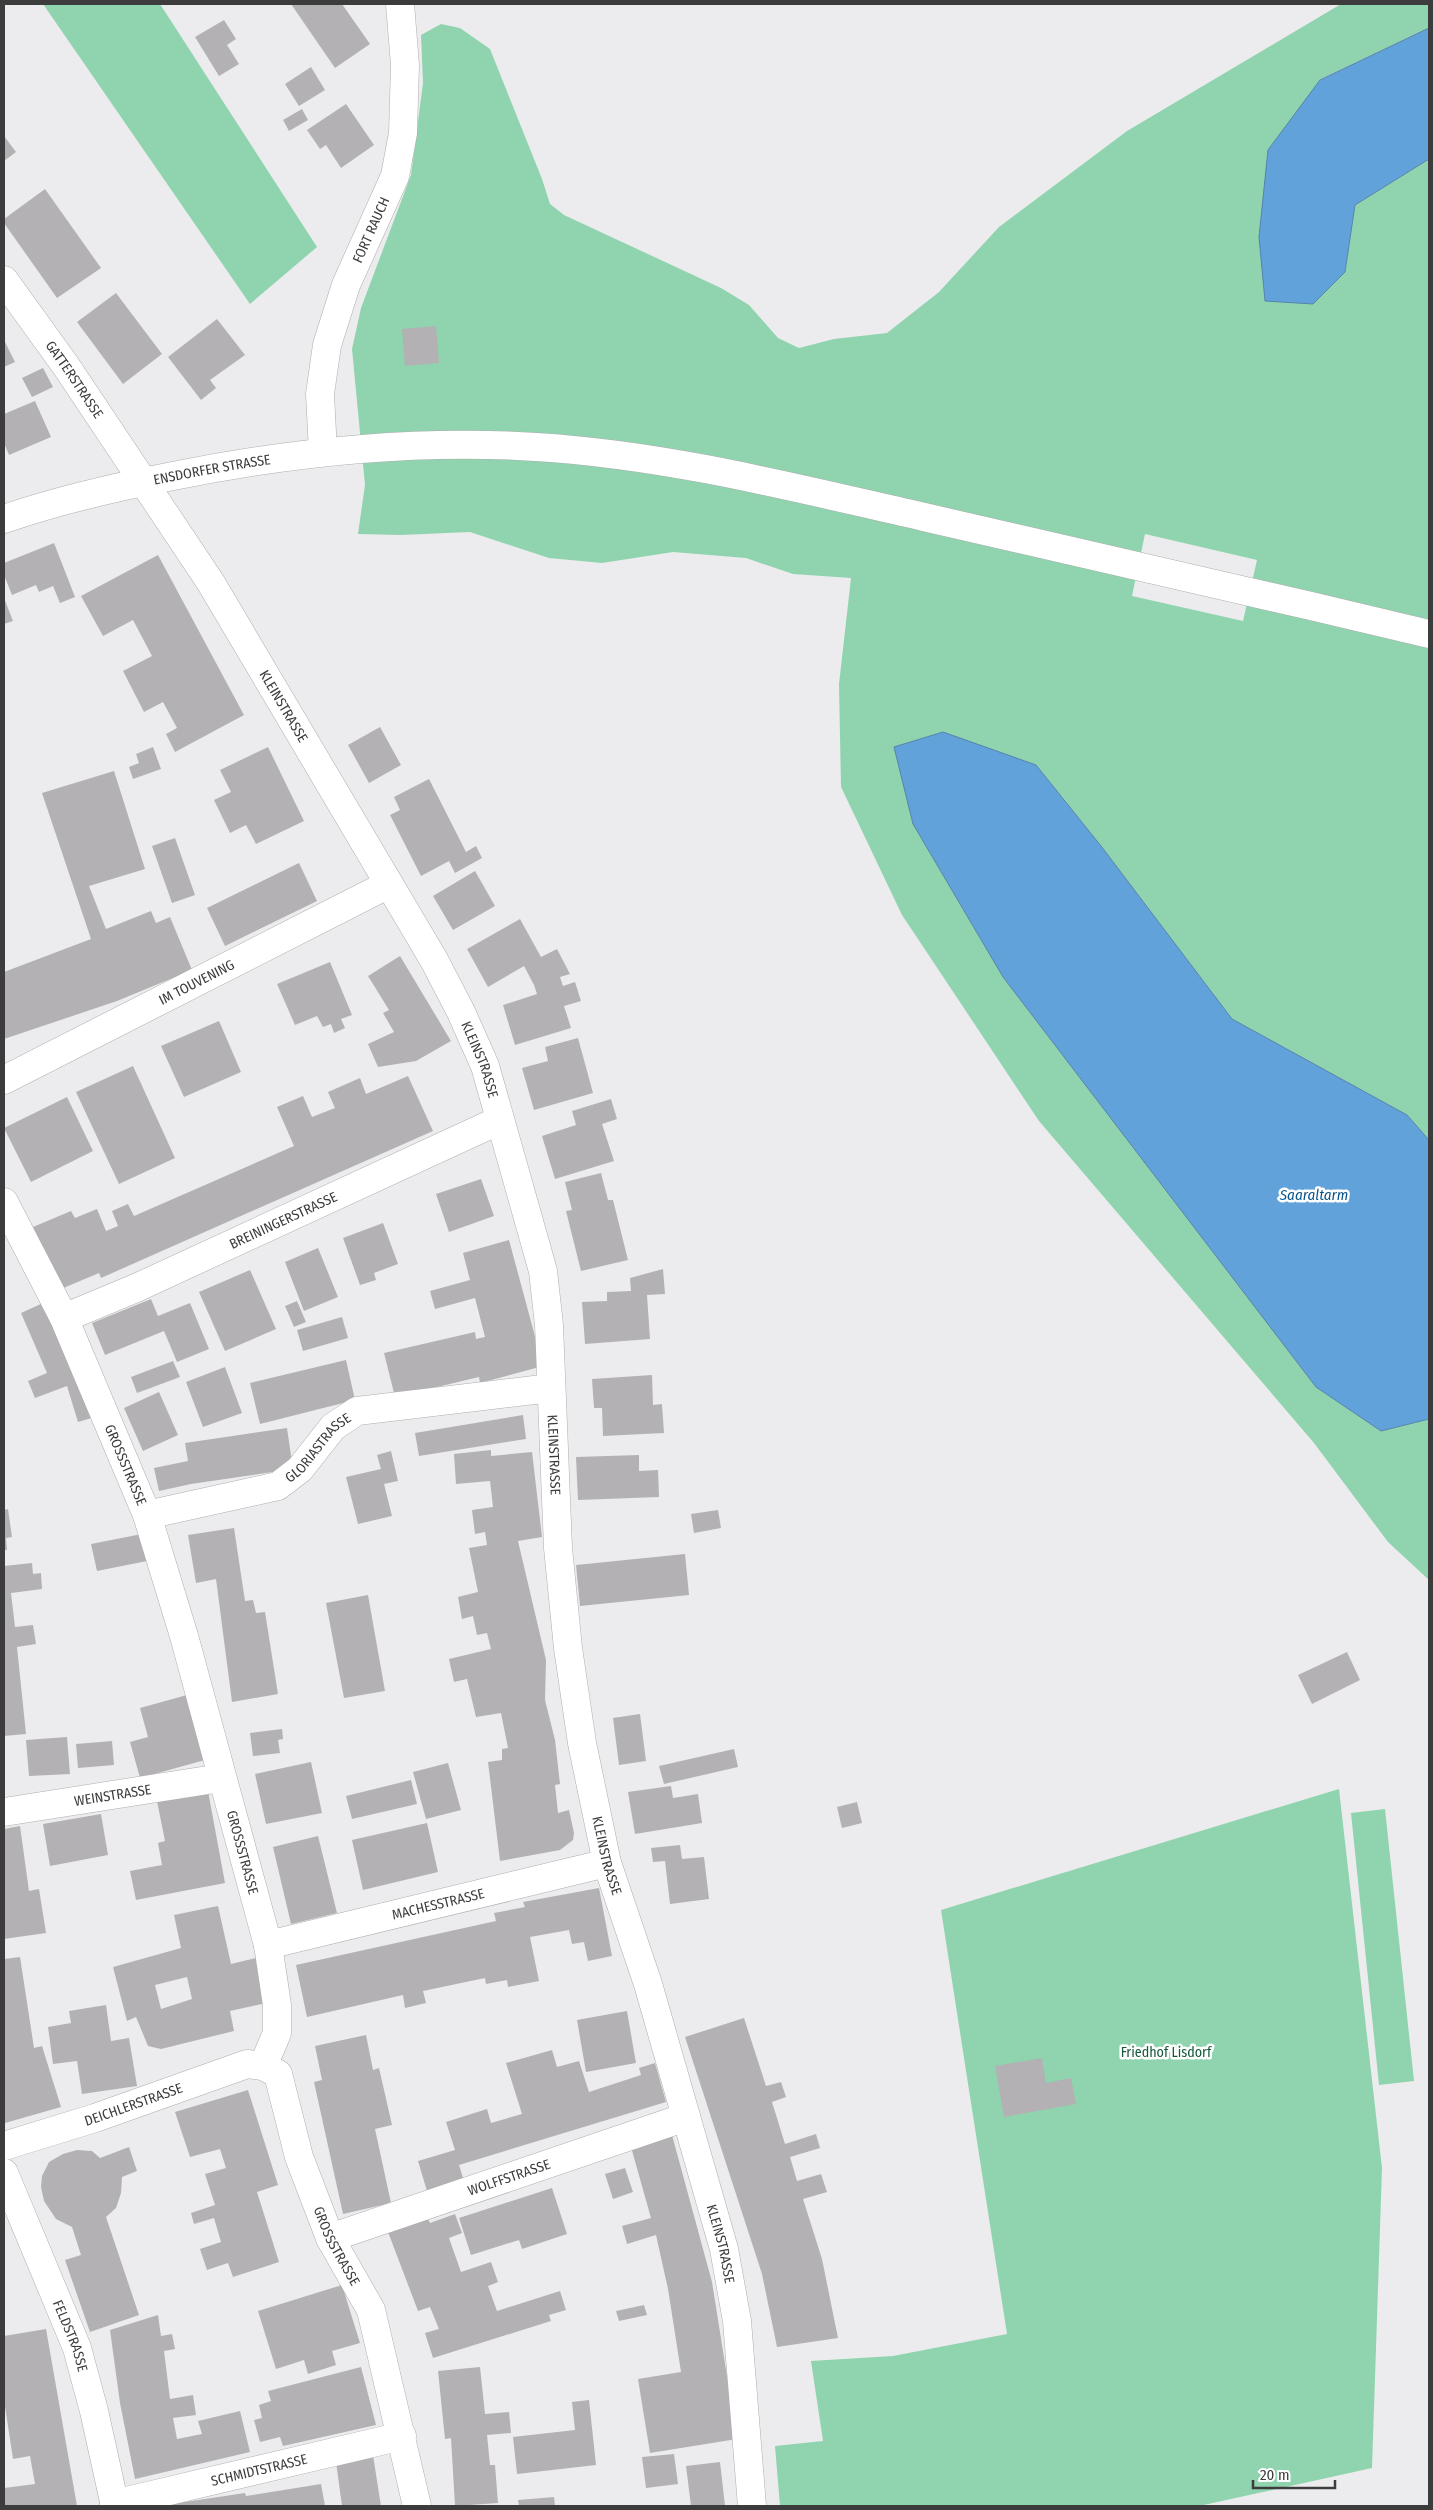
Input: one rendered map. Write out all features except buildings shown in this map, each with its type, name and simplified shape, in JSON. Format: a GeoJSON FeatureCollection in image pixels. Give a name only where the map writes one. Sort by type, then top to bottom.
{"type":"FeatureCollection","features":[{"type":"Feature","properties":{"kind":"street","name":"FORT RAUCH"},"geometry":{"type":"LineString","coordinates":[[323,452],[320,394],[327,345],[346,285],[395,176],[403,134],[405,65],[400,4]]}},
{"type":"Feature","properties":{"kind":"street","name":"GATTERSTRASSE"},"geometry":{"type":"LineString","coordinates":[[4,280],[66,366],[144,481]]}},
{"type":"Feature","properties":{"kind":"street","name":"ENSDORFER STRASSE"},"geometry":{"type":"LineString","coordinates":[[4,519],[75,498],[144,481],[234,464],[323,452],[424,446],[536,447],[642,458],[763,480],[1429,634]]}},
{"type":"Feature","properties":{"kind":"street","name":"KLEINSTRASSE"},"geometry":{"type":"LineString","coordinates":[[144,481],[211,583],[434,960],[461,1012],[485,1066],[543,1271],[549,1325],[558,1548],[568,1648],[582,1743],[607,1863],[648,1984],[724,2249],[737,2321],[752,2506]]}},
{"type":"Feature","properties":{"kind":"street","name":"IM TOUVENING"},"geometry":{"type":"LineString","coordinates":[[4,1080],[389,884]]}},
{"type":"Feature","properties":{"kind":"street","name":"BREININGERSTRASSE"},"geometry":{"type":"LineString","coordinates":[[64,1318],[136,1288],[500,1120]]}},
{"type":"Feature","properties":{"kind":"street","name":"GROSSSTRASSE"},"geometry":{"type":"LineString","coordinates":[[4,1202],[64,1318],[147,1515],[184,1636],[221,1778],[268,1945],[276,2005],[277,2033],[263,2066],[278,2074],[299,2157],[330,2238],[371,2310],[417,2506]]}},
{"type":"Feature","properties":{"kind":"street","name":"GLORIASTRASSE"},"geometry":{"type":"LineString","coordinates":[[147,1515],[278,1486],[300,1469],[333,1427],[357,1411],[551,1388]]}},
{"type":"Feature","properties":{"kind":"street","name":"WEINSTRASSE"},"geometry":{"type":"LineString","coordinates":[[4,1812],[221,1778]]}},
{"type":"Feature","properties":{"kind":"street","name":"MACHESSTRASSE"},"geometry":{"type":"LineString","coordinates":[[268,1945],[607,1863]]}},
{"type":"Feature","properties":{"kind":"street","name":"DEICHLERSTRASSE"},"geometry":{"type":"LineString","coordinates":[[4,2146],[95,2118],[247,2064],[263,2066]]}},
{"type":"Feature","properties":{"kind":"street","name":"WOLFFSTRASSE"},"geometry":{"type":"LineString","coordinates":[[330,2238],[686,2117]]}},
{"type":"Feature","properties":{"kind":"street","name":"FELDSTRASSE"},"geometry":{"type":"LineString","coordinates":[[4,2173],[77,2348],[94,2411],[114,2505]]}},
{"type":"Feature","properties":{"kind":"street","name":"SCHMIDTSTRASSE"},"geometry":{"type":"LineString","coordinates":[[114,2505],[402,2436]]}},
{"type":"Feature","properties":{"kind":"green space"},"geometry":{"type":"Polygon","coordinates":[[[43,4],[160,4],[317,247],[250,304],[43,4]]]}},
{"type":"Feature","properties":{"kind":"green space"},"geometry":{"type":"Polygon","coordinates":[[[1341,4],[1429,4],[1429,28],[1319,80],[1345,272],[1355,205],[1429,159],[1429,1140],[1407,1115],[1232,1019],[1101,846],[1036,765],[913,824],[1003,977],[1316,1386],[1381,1431],[1429,1419],[1429,1580],[1388,1542],[1314,1443],[1039,1121],[902,915],[841,787],[839,684],[851,578],[793,574],[746,558],[673,552],[602,563],[549,558],[470,532],[401,535],[358,534],[365,485],[352,349],[361,308],[411,175],[423,83],[421,35],[441,24],[460,28],[490,49],[542,179],[550,204],[564,215],[721,288],[749,305],[778,338],[799,348],[834,339],[887,333],[939,292],[999,227],[1127,131],[1341,4]],[[1145,534],[1132,596],[1243,621],[1257,560],[1145,534]]]}},
{"type":"Feature","properties":{"kind":"green space","name":"Friedhof Lisdorf"},"geometry":{"type":"Polygon","coordinates":[[[1339,1789],[1382,2168],[1372,2468],[1199,2506],[780,2506],[775,2446],[823,2441],[811,2361],[893,2356],[1007,2334],[941,1910],[1339,1789]]]}},
{"type":"Feature","properties":{"kind":"green space"},"geometry":{"type":"Polygon","coordinates":[[[1385,1809],[1414,2081],[1379,2085],[1351,1813],[1385,1809]]]}},
{"type":"Feature","properties":{"kind":"water"},"geometry":{"type":"Polygon","coordinates":[[[1429,28],[1429,159],[1355,205],[1345,272],[1313,304],[1265,301],[1259,237],[1268,150],[1320,80],[1429,28]]]}},
{"type":"Feature","properties":{"kind":"water","name":"Saaraltarm"},"geometry":{"type":"Polygon","coordinates":[[[943,732],[1036,765],[1101,846],[1232,1019],[1407,1115],[1429,1140],[1429,1419],[1381,1431],[1316,1387],[1003,977],[913,824],[894,747],[943,732]]]}}]}
